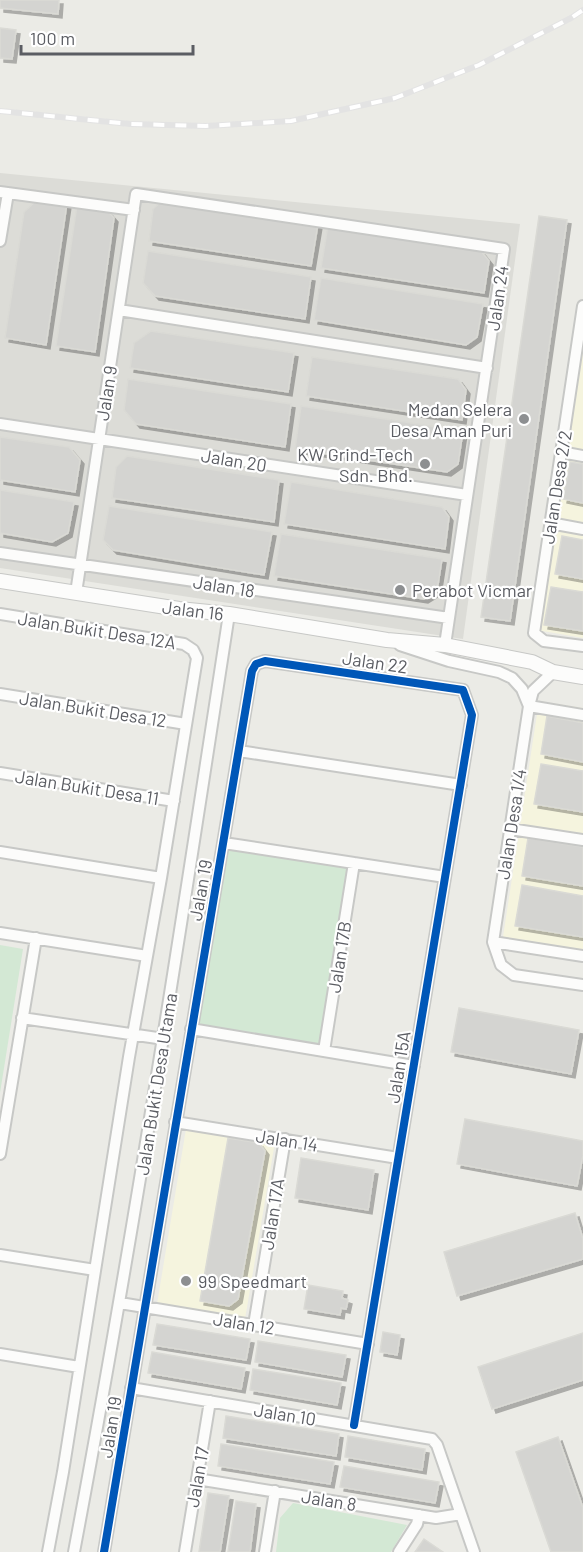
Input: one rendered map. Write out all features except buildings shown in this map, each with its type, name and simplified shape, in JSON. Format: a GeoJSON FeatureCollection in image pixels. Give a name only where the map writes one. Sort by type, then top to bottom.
{"type":"FeatureCollection","features":[{"type":"Feature","properties":{"kind":"street"},"geometry":{"type":"LineString","coordinates":[[0,241],[4,192],[134,210]]}},
{"type":"Feature","properties":{"kind":"street","name":"Jalan 9"},"geometry":{"type":"LineString","coordinates":[[75,593],[136,194]]}},
{"type":"Feature","properties":{"kind":"street","name":"Jalan 24"},"geometry":{"type":"LineString","coordinates":[[136,194],[504,249],[445,645]]}},
{"type":"Feature","properties":{"kind":"street","name":"Jalan Desa 2/2"},"geometry":{"type":"LineString","coordinates":[[583,306],[534,633],[544,641],[583,646]]}},
{"type":"Feature","properties":{"kind":"street"},"geometry":{"type":"LineString","coordinates":[[119,310],[486,368]]}},
{"type":"Feature","properties":{"kind":"street"},"geometry":{"type":"LineString","coordinates":[[570,393],[583,396]]}},
{"type":"Feature","properties":{"kind":"street","name":"Jalan 20"},"geometry":{"type":"LineString","coordinates":[[0,424],[467,495]]}},
{"type":"Feature","properties":{"kind":"street"},"geometry":{"type":"LineString","coordinates":[[561,452],[583,456]]}},
{"type":"Feature","properties":{"kind":"street"},"geometry":{"type":"LineString","coordinates":[[550,524],[583,529]]}},
{"type":"Feature","properties":{"kind":"street","name":"Jalan 18"},"geometry":{"type":"LineString","coordinates":[[0,553],[449,618]]}},
{"type":"Feature","properties":{"kind":"street","name":"Jalan 16"},"geometry":{"type":"LineString","coordinates":[[0,581],[179,609],[229,614],[387,640],[445,645],[532,662],[553,672],[583,677]]}},
{"type":"Feature","properties":{"kind":"street","name":"Jalan Bukit Desa 12A"},"geometry":{"type":"LineString","coordinates":[[0,614],[184,644],[192,650]]}},
{"type":"Feature","properties":{"kind":"street","name":"Jalan Bukit Desa Utama"},"geometry":{"type":"LineString","coordinates":[[74,1552],[120,1303],[164,1040],[229,614]]}},
{"type":"Feature","properties":{"kind":"street","name":"Jalan 16"},"geometry":{"type":"LineString","coordinates":[[387,640],[449,661],[499,672],[512,678],[522,689],[529,706]]}},
{"type":"Feature","properties":{"kind":"street","name":"Jalan Bukit Desa Utama"},"geometry":{"type":"LineString","coordinates":[[48,1552],[62,1482],[133,1035],[196,668],[197,658],[192,650]]}},
{"type":"Feature","properties":{"kind":"street","name":"Jalan 22"},"geometry":{"type":"LineString","coordinates":[[256,664],[265,661],[463,690],[472,715]]}},
{"type":"Feature","properties":{"kind":"street","name":"Jalan 19"},"geometry":{"type":"LineString","coordinates":[[104,1552],[252,671],[256,664]]}},
{"type":"Feature","properties":{"kind":"street"},"geometry":{"type":"LineString","coordinates":[[553,672],[533,691],[529,706],[583,714]]}},
{"type":"Feature","properties":{"kind":"street","name":"Jalan Bukit Desa 12"},"geometry":{"type":"LineString","coordinates":[[0,694],[186,724]]}},
{"type":"Feature","properties":{"kind":"street","name":"Jalan Desa 1/4"},"geometry":{"type":"LineString","coordinates":[[493,942],[529,706]]}},
{"type":"Feature","properties":{"kind":"street","name":"Jalan 15A"},"geometry":{"type":"LineString","coordinates":[[354,1425],[472,715]]}},
{"type":"Feature","properties":{"kind":"street"},"geometry":{"type":"LineString","coordinates":[[239,751],[460,785]]}},
{"type":"Feature","properties":{"kind":"street","name":"Jalan Bukit Desa 11"},"geometry":{"type":"LineString","coordinates":[[0,773],[174,801]]}},
{"type":"Feature","properties":{"kind":"street"},"geometry":{"type":"LineString","coordinates":[[510,829],[583,840]]}},
{"type":"Feature","properties":{"kind":"street"},"geometry":{"type":"LineString","coordinates":[[224,843],[445,878]]}},
{"type":"Feature","properties":{"kind":"street"},"geometry":{"type":"LineString","coordinates":[[0,852],[161,878]]}},
{"type":"Feature","properties":{"kind":"street","name":"Jalan 17B"},"geometry":{"type":"LineString","coordinates":[[324,1051],[354,863]]}},
{"type":"Feature","properties":{"kind":"street"},"geometry":{"type":"LineString","coordinates":[[0,933],[147,956]]}},
{"type":"Feature","properties":{"kind":"street"},"geometry":{"type":"LineString","coordinates":[[0,1154],[36,938]]}},
{"type":"Feature","properties":{"kind":"street"},"geometry":{"type":"LineString","coordinates":[[583,956],[493,942],[501,964],[514,975],[583,985]]}},
{"type":"Feature","properties":{"kind":"street"},"geometry":{"type":"LineString","coordinates":[[22,1018],[164,1040]]}},
{"type":"Feature","properties":{"kind":"street"},"geometry":{"type":"LineString","coordinates":[[191,1029],[414,1066]]}},
{"type":"Feature","properties":{"kind":"street","name":"Jalan 14"},"geometry":{"type":"LineString","coordinates":[[176,1122],[398,1158]]}},
{"type":"Feature","properties":{"kind":"street","name":"Jalan 17A"},"geometry":{"type":"LineString","coordinates":[[254,1325],[285,1139]]}},
{"type":"Feature","properties":{"kind":"street"},"geometry":{"type":"LineString","coordinates":[[0,1255],[95,1270]]}},
{"type":"Feature","properties":{"kind":"street","name":"Jalan 12"},"geometry":{"type":"LineString","coordinates":[[120,1303],[368,1344]]}},
{"type":"Feature","properties":{"kind":"street"},"geometry":{"type":"LineString","coordinates":[[0,1354],[79,1367]]}},
{"type":"Feature","properties":{"kind":"street","name":"Jalan 10"},"geometry":{"type":"LineString","coordinates":[[131,1388],[432,1439],[437,1445],[460,1515]]}},
{"type":"Feature","properties":{"kind":"street","name":"Jalan 17"},"geometry":{"type":"LineString","coordinates":[[185,1552],[210,1401]]}},
{"type":"Feature","properties":{"kind":"street","name":"Jalan 8"},"geometry":{"type":"LineString","coordinates":[[197,1479],[436,1518],[460,1515]]}},
{"type":"Feature","properties":{"kind":"street"},"geometry":{"type":"LineString","coordinates":[[265,1552],[275,1491]]}},
{"type":"Feature","properties":{"kind":"street"},"geometry":{"type":"LineString","coordinates":[[399,1552],[417,1524],[419,1515]]}},
{"type":"Feature","properties":{"kind":"street"},"geometry":{"type":"LineString","coordinates":[[460,1515],[474,1552]]}},
{"type":"Feature","properties":{"kind":"shaded area"},"geometry":{"type":"Polygon","coordinates":[[[0,173],[520,224],[463,639],[0,568],[0,173]]]}},
{"type":"Feature","properties":{"kind":"shaded area"},"geometry":{"type":"Polygon","coordinates":[[[583,343],[583,638],[537,630],[583,343]]]}},
{"type":"Feature","properties":{"kind":"shaded area"},"geometry":{"type":"Polygon","coordinates":[[[539,701],[583,708],[583,962],[501,950],[539,701]]]}},
{"type":"Feature","properties":{"kind":"shaded area"},"geometry":{"type":"Polygon","coordinates":[[[224,843],[354,863],[324,1051],[191,1029],[224,843]]]}},
{"type":"Feature","properties":{"kind":"shaded area"},"geometry":{"type":"Polygon","coordinates":[[[0,945],[23,949],[0,1093],[0,945]]]}},
{"type":"Feature","properties":{"kind":"shaded area"},"geometry":{"type":"Polygon","coordinates":[[[186,1129],[275,1142],[245,1319],[157,1304],[186,1129]]]}},
{"type":"Feature","properties":{"kind":"shaded area"},"geometry":{"type":"Polygon","coordinates":[[[293,1503],[407,1525],[391,1552],[276,1552],[280,1518],[293,1503]]]}},
{"type":"Feature","properties":{"kind":"railway"},"geometry":{"type":"LineString","coordinates":[[0,111],[130,124],[206,126],[291,121],[395,98],[479,65],[583,10]]}},
{"type":"Feature","properties":{"kind":"cycle path"},"geometry":{"type":"LineString","coordinates":[[104,1552],[252,671],[256,664],[265,661],[463,690],[472,715],[354,1425]]}},
{"type":"Feature","properties":{"kind":"place","name":"Medan Selera Desa Aman Puri"},"geometry":{"type":"Point","coordinates":[524,419]}},
{"type":"Feature","properties":{"kind":"place","name":"KW Grind-Tech Sdn. Bhd."},"geometry":{"type":"Point","coordinates":[425,464]}},
{"type":"Feature","properties":{"kind":"place","name":"Perabot Vicmar"},"geometry":{"type":"Point","coordinates":[400,590]}},
{"type":"Feature","properties":{"kind":"place","name":"99 Speedmart"},"geometry":{"type":"Point","coordinates":[186,1281]}}]}
